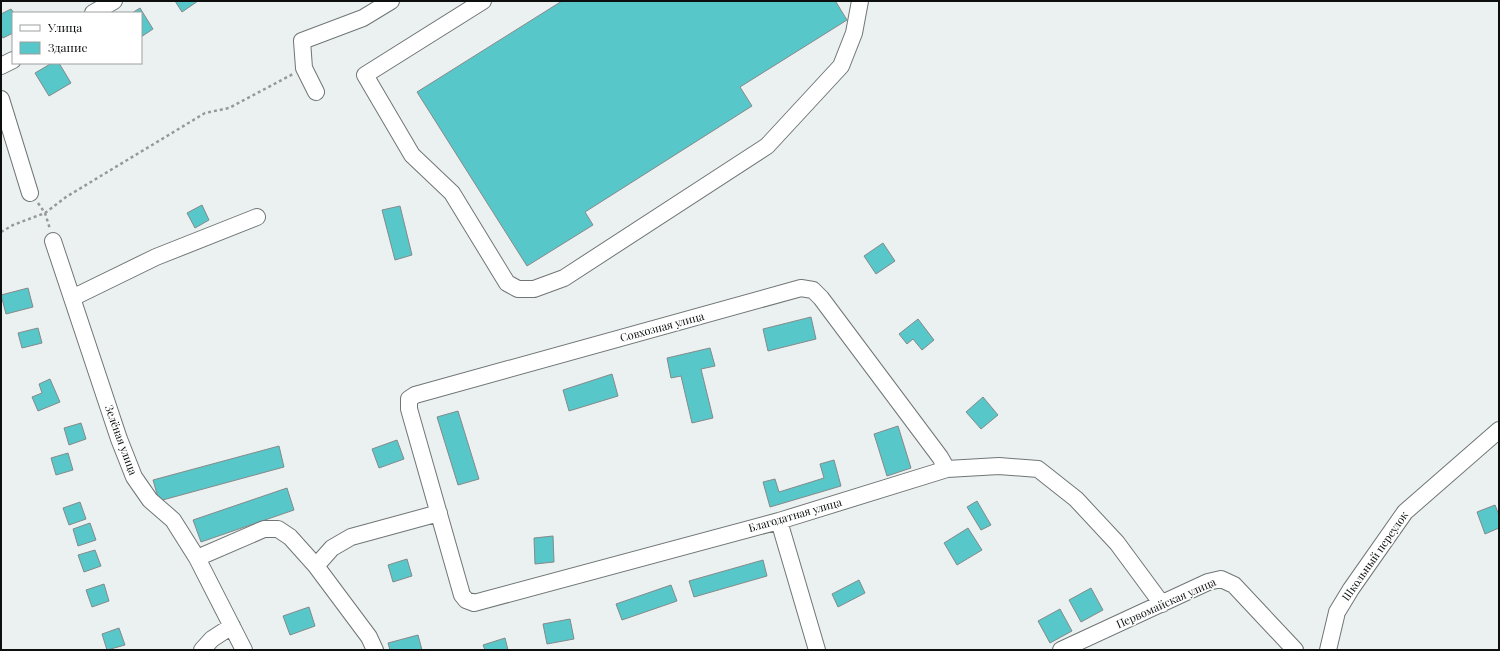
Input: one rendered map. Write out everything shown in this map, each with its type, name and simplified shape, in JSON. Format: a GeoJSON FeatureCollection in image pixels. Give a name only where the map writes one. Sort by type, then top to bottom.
{"type":"FeatureCollection","features":[{"type":"Feature","properties":{"kind":"street"},"geometry":{"type":"LineString","coordinates":[[95,12],[114,1]]}},
{"type":"Feature","properties":{"kind":"street"},"geometry":{"type":"LineString","coordinates":[[316,92],[304,68],[302,41],[363,18],[391,1]]}},
{"type":"Feature","properties":{"kind":"street"},"geometry":{"type":"LineString","coordinates":[[483,1],[365,75],[412,155],[452,193],[507,283],[518,289],[534,289],[564,278],[767,146],[841,66],[854,33],[860,1]]}},
{"type":"Feature","properties":{"kind":"street"},"geometry":{"type":"LineString","coordinates":[[1,66],[12,60]]}},
{"type":"Feature","properties":{"kind":"street"},"geometry":{"type":"LineString","coordinates":[[1,99],[30,193]]}},
{"type":"Feature","properties":{"kind":"street"},"geometry":{"type":"LineString","coordinates":[[72,298],[156,257],[257,217]]}},
{"type":"Feature","properties":{"kind":"street","name":"Зелёная улица"},"geometry":{"type":"LineString","coordinates":[[53,241],[119,439],[134,477],[150,500],[173,520],[197,558],[244,650]]}},
{"type":"Feature","properties":{"kind":"street","name":"Совхозная улица"},"geometry":{"type":"LineString","coordinates":[[439,513],[409,408],[409,400],[416,395],[801,288],[813,290],[821,298],[940,457],[947,469]]}},
{"type":"Feature","properties":{"kind":"street","name":"Школьный переулок"},"geometry":{"type":"LineString","coordinates":[[1328,650],[1337,612],[1404,512],[1499,430]]}},
{"type":"Feature","properties":{"kind":"street","name":"Благодатная улица"},"geometry":{"type":"LineString","coordinates":[[439,513],[462,595],[466,600],[474,603],[779,521],[947,469],[999,466],[1038,469],[1076,498],[1116,543],[1162,604]]}},
{"type":"Feature","properties":{"kind":"street"},"geometry":{"type":"LineString","coordinates":[[316,566],[332,548],[352,537],[439,513]]}},
{"type":"Feature","properties":{"kind":"street"},"geometry":{"type":"LineString","coordinates":[[779,521],[817,650]]}},
{"type":"Feature","properties":{"kind":"street"},"geometry":{"type":"LineString","coordinates":[[197,558],[264,529],[278,529],[290,537],[316,566],[369,637],[375,650]]}},
{"type":"Feature","properties":{"kind":"street","name":"Первомайская улица"},"geometry":{"type":"LineString","coordinates":[[1061,650],[1208,582],[1221,579],[1234,585],[1295,650]]}},
{"type":"Feature","properties":{"kind":"street"},"geometry":{"type":"LineString","coordinates":[[202,650],[212,640],[232,626]]}},
{"type":"Feature","properties":{"kind":"path"},"geometry":{"type":"LineString","coordinates":[[1,232],[13,225],[45,212],[66,197],[205,113],[229,108],[304,68]]}},
{"type":"Feature","properties":{"kind":"path"},"geometry":{"type":"LineString","coordinates":[[30,193],[45,212],[53,241]]}},
{"type":"Feature","properties":{"kind":"building"},"geometry":{"type":"Polygon","coordinates":[[[175,1],[198,1],[182,12],[175,1]]]}},
{"type":"Feature","properties":{"kind":"building"},"geometry":{"type":"Polygon","coordinates":[[[562,1],[838,1],[836,2],[847,20],[740,87],[752,106],[585,212],[593,225],[527,266],[417,92],[562,1]]]}},
{"type":"Feature","properties":{"kind":"building"},"geometry":{"type":"Polygon","coordinates":[[[140,8],[153,29],[142,36],[142,12],[134,12],[140,8]]]}},
{"type":"Feature","properties":{"kind":"building"},"geometry":{"type":"Polygon","coordinates":[[[11,9],[13,12],[12,12],[12,34],[3,38],[1,35],[1,14],[11,9]]]}},
{"type":"Feature","properties":{"kind":"building"},"geometry":{"type":"Polygon","coordinates":[[[50,64],[60,64],[71,83],[49,96],[35,73],[50,64]]]}},
{"type":"Feature","properties":{"kind":"building"},"geometry":{"type":"Polygon","coordinates":[[[202,205],[209,220],[195,228],[187,213],[202,205]]]}},
{"type":"Feature","properties":{"kind":"building"},"geometry":{"type":"Polygon","coordinates":[[[400,206],[412,255],[395,260],[382,210],[400,206]]]}},
{"type":"Feature","properties":{"kind":"building"},"geometry":{"type":"Polygon","coordinates":[[[883,243],[895,261],[876,274],[864,256],[883,243]]]}},
{"type":"Feature","properties":{"kind":"building"},"geometry":{"type":"Polygon","coordinates":[[[28,288],[33,307],[6,314],[1,295],[28,288]]]}},
{"type":"Feature","properties":{"kind":"building"},"geometry":{"type":"Polygon","coordinates":[[[811,317],[816,339],[768,351],[763,329],[811,317]]]}},
{"type":"Feature","properties":{"kind":"building"},"geometry":{"type":"Polygon","coordinates":[[[918,319],[934,340],[922,350],[913,339],[907,344],[899,334],[918,319]]]}},
{"type":"Feature","properties":{"kind":"building"},"geometry":{"type":"Polygon","coordinates":[[[38,328],[42,343],[22,348],[18,333],[38,328]]]}},
{"type":"Feature","properties":{"kind":"building"},"geometry":{"type":"Polygon","coordinates":[[[710,348],[715,366],[701,369],[713,418],[692,423],[681,376],[671,378],[667,358],[710,348]]]}},
{"type":"Feature","properties":{"kind":"building"},"geometry":{"type":"Polygon","coordinates":[[[612,374],[618,396],[569,411],[563,390],[612,374]]]}},
{"type":"Feature","properties":{"kind":"building"},"geometry":{"type":"Polygon","coordinates":[[[50,379],[60,402],[38,411],[32,397],[42,393],[39,384],[50,379]]]}},
{"type":"Feature","properties":{"kind":"building"},"geometry":{"type":"Polygon","coordinates":[[[983,397],[998,415],[981,429],[966,412],[983,397]]]}},
{"type":"Feature","properties":{"kind":"building"},"geometry":{"type":"Polygon","coordinates":[[[458,411],[479,479],[458,485],[437,417],[458,411]]]}},
{"type":"Feature","properties":{"kind":"building"},"geometry":{"type":"Polygon","coordinates":[[[81,423],[86,439],[69,445],[64,428],[81,423]]]}},
{"type":"Feature","properties":{"kind":"building"},"geometry":{"type":"Polygon","coordinates":[[[898,426],[911,468],[887,476],[874,434],[898,426]]]}},
{"type":"Feature","properties":{"kind":"building"},"geometry":{"type":"Polygon","coordinates":[[[397,440],[404,459],[379,468],[372,449],[397,440]]]}},
{"type":"Feature","properties":{"kind":"building"},"geometry":{"type":"Polygon","coordinates":[[[279,446],[284,467],[159,501],[153,480],[279,446]]]}},
{"type":"Feature","properties":{"kind":"building"},"geometry":{"type":"Polygon","coordinates":[[[68,453],[73,470],[56,475],[51,458],[68,453]]]}},
{"type":"Feature","properties":{"kind":"building"},"geometry":{"type":"Polygon","coordinates":[[[834,460],[841,486],[770,507],[763,482],[775,479],[779,492],[824,478],[820,464],[834,460]]]}},
{"type":"Feature","properties":{"kind":"building"},"geometry":{"type":"Polygon","coordinates":[[[287,488],[294,510],[201,542],[193,520],[287,488]]]}},
{"type":"Feature","properties":{"kind":"building"},"geometry":{"type":"Polygon","coordinates":[[[977,501],[991,525],[981,530],[967,507],[977,501]]]}},
{"type":"Feature","properties":{"kind":"building"},"geometry":{"type":"Polygon","coordinates":[[[80,502],[86,519],[69,525],[63,508],[80,502]]]}},
{"type":"Feature","properties":{"kind":"building"},"geometry":{"type":"Polygon","coordinates":[[[1495,505],[1499,515],[1499,528],[1485,534],[1477,512],[1495,505]]]}},
{"type":"Feature","properties":{"kind":"building"},"geometry":{"type":"Polygon","coordinates":[[[90,523],[96,540],[78,546],[73,529],[90,523]]]}},
{"type":"Feature","properties":{"kind":"building"},"geometry":{"type":"Polygon","coordinates":[[[968,528],[982,550],[957,565],[944,543],[968,528]]]}},
{"type":"Feature","properties":{"kind":"building"},"geometry":{"type":"Polygon","coordinates":[[[553,536],[554,562],[535,564],[534,538],[553,536]]]}},
{"type":"Feature","properties":{"kind":"building"},"geometry":{"type":"Polygon","coordinates":[[[95,550],[101,566],[84,572],[78,555],[95,550]]]}},
{"type":"Feature","properties":{"kind":"building"},"geometry":{"type":"Polygon","coordinates":[[[407,559],[412,576],[393,582],[388,565],[407,559]]]}},
{"type":"Feature","properties":{"kind":"building"},"geometry":{"type":"Polygon","coordinates":[[[763,560],[767,576],[694,597],[689,581],[763,560]]]}},
{"type":"Feature","properties":{"kind":"building"},"geometry":{"type":"Polygon","coordinates":[[[859,580],[865,593],[838,607],[832,594],[859,580]]]}},
{"type":"Feature","properties":{"kind":"building"},"geometry":{"type":"Polygon","coordinates":[[[104,584],[109,601],[92,607],[86,590],[104,584]]]}},
{"type":"Feature","properties":{"kind":"building"},"geometry":{"type":"Polygon","coordinates":[[[671,585],[677,601],[622,620],[616,604],[671,585]]]}},
{"type":"Feature","properties":{"kind":"building"},"geometry":{"type":"Polygon","coordinates":[[[1091,588],[1103,610],[1081,622],[1069,600],[1091,588]]]}},
{"type":"Feature","properties":{"kind":"building"},"geometry":{"type":"Polygon","coordinates":[[[309,607],[315,626],[290,635],[283,616],[309,607]]]}},
{"type":"Feature","properties":{"kind":"building"},"geometry":{"type":"Polygon","coordinates":[[[1060,609],[1072,631],[1050,643],[1038,621],[1060,609]]]}},
{"type":"Feature","properties":{"kind":"building"},"geometry":{"type":"Polygon","coordinates":[[[570,619],[574,639],[547,644],[543,624],[570,619]]]}},
{"type":"Feature","properties":{"kind":"building"},"geometry":{"type":"Polygon","coordinates":[[[119,628],[125,645],[107,650],[102,634],[119,628]]]}},
{"type":"Feature","properties":{"kind":"building"},"geometry":{"type":"Polygon","coordinates":[[[418,635],[422,650],[390,650],[388,643],[418,635]]]}},
{"type":"Feature","properties":{"kind":"building"},"geometry":{"type":"Polygon","coordinates":[[[505,638],[508,650],[485,650],[483,645],[505,638]]]}}]}
